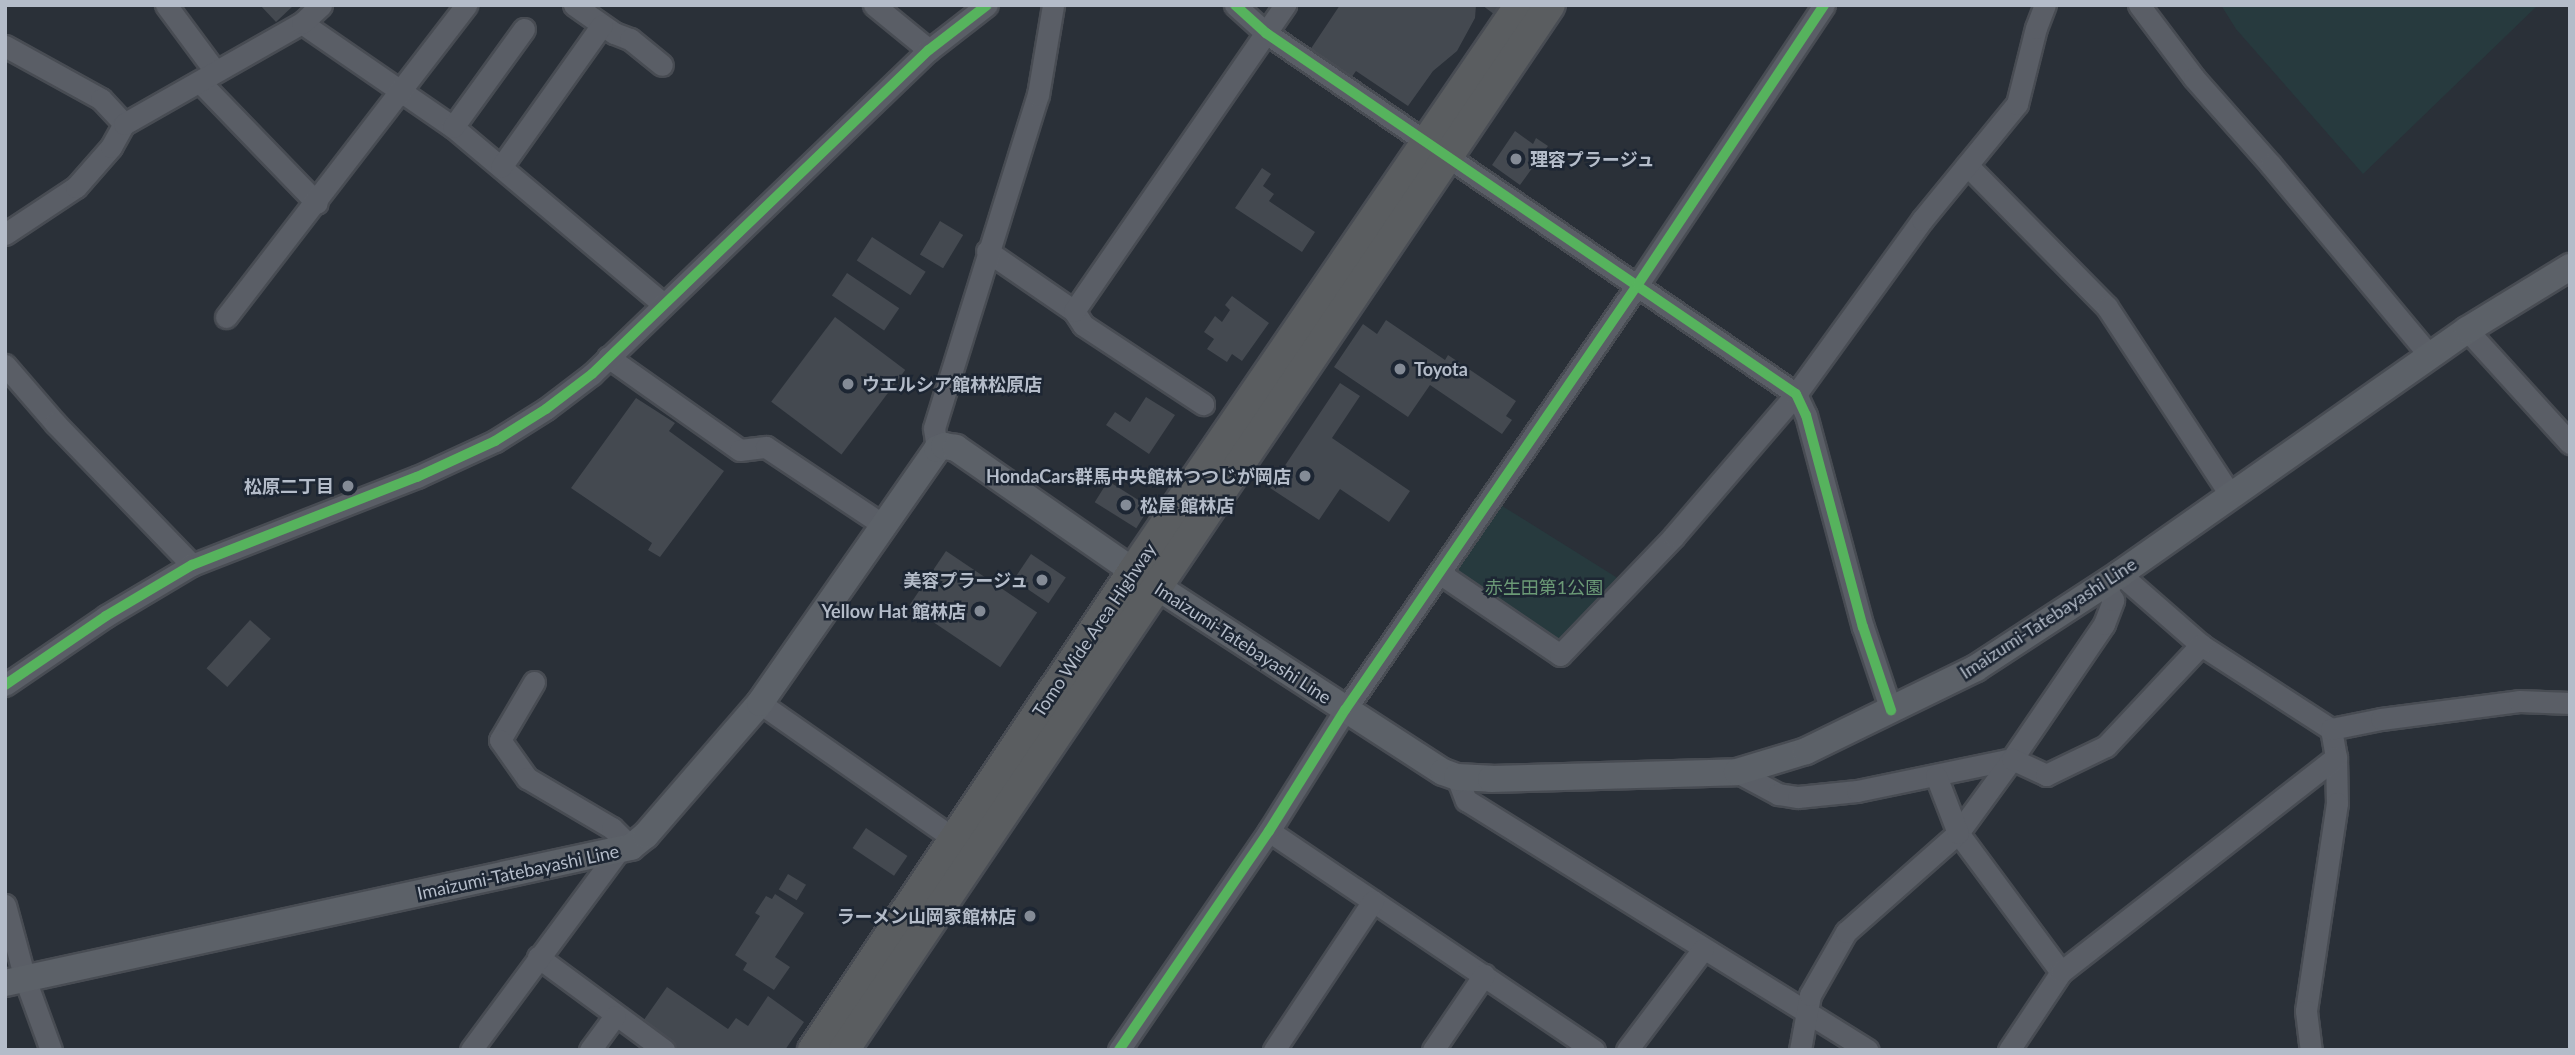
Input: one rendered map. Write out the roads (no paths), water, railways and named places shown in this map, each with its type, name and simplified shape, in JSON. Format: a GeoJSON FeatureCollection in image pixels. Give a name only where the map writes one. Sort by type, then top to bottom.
{"type":"FeatureCollection","features":[{"type":"Feature","properties":{"kind":"highway","name":"Tomo Wide Area Highway"},"geometry":{"type":"LineString","coordinates":[[844,1050],[1145,578],[1437,148],[1520,5]]}},
{"type":"Feature","properties":{"kind":"highway","name":"Tomo Wide Area Highway"},"geometry":{"type":"LineString","coordinates":[[1437,148],[1550,5]]}},
{"type":"Feature","properties":{"kind":"highway","name":"Tomo Wide Area Highway"},"geometry":{"type":"LineString","coordinates":[[813,1050],[954,839],[1145,578]]}},
{"type":"Feature","properties":{"kind":"main road","name":"Imaizumi-Tatebayashi Line"},"geometry":{"type":"LineString","coordinates":[[15,981],[624,849],[646,835],[760,703],[937,449],[944,446],[956,448],[1145,578],[1345,710],[1429,764],[1457,777],[1544,778],[1737,772],[1806,751],[1976,668],[2112,579],[2467,330],[2570,267]]}},
{"type":"Feature","properties":{"kind":"street"},"geometry":{"type":"LineString","coordinates":[[166,5],[208,77],[317,203]]}},
{"type":"Feature","properties":{"kind":"street"},"geometry":{"type":"LineString","coordinates":[[5,234],[76,187],[111,147],[124,124],[302,23],[321,5]]}},
{"type":"Feature","properties":{"kind":"street"},"geometry":{"type":"LineString","coordinates":[[226,317],[317,203],[466,5]]}},
{"type":"Feature","properties":{"kind":"street"},"geometry":{"type":"LineString","coordinates":[[574,5],[602,25],[630,39],[662,65]]}},
{"type":"Feature","properties":{"kind":"street"},"geometry":{"type":"LineString","coordinates":[[874,5],[929,50]]}},
{"type":"Feature","properties":{"kind":"street"},"geometry":{"type":"LineString","coordinates":[[5,685],[106,617],[192,565],[417,477],[495,441],[546,409],[608,357],[929,50],[987,5]]}},
{"type":"Feature","properties":{"kind":"street"},"geometry":{"type":"LineString","coordinates":[[937,449],[934,428],[987,251],[1038,95],[1054,5]]}},
{"type":"Feature","properties":{"kind":"street"},"geometry":{"type":"LineString","coordinates":[[1235,5],[1266,33],[1796,394],[1806,415],[1863,627],[1891,710]]}},
{"type":"Feature","properties":{"kind":"street"},"geometry":{"type":"LineString","coordinates":[[1074,311],[1285,5]]}},
{"type":"Feature","properties":{"kind":"street"},"geometry":{"type":"LineString","coordinates":[[1119,1050],[1269,831],[1345,710],[1441,574],[1824,5]]}},
{"type":"Feature","properties":{"kind":"street"},"geometry":{"type":"LineString","coordinates":[[1441,574],[1560,655],[1674,536],[1796,394],[1923,220],[2017,104],[2036,28],[2045,5]]}},
{"type":"Feature","properties":{"kind":"street"},"geometry":{"type":"LineString","coordinates":[[2139,5],[2194,78],[2271,165],[2430,356]]}},
{"type":"Feature","properties":{"kind":"street"},"geometry":{"type":"LineString","coordinates":[[302,23],[453,127],[663,304]]}},
{"type":"Feature","properties":{"kind":"street"},"geometry":{"type":"LineString","coordinates":[[501,167],[602,25]]}},
{"type":"Feature","properties":{"kind":"street"},"geometry":{"type":"LineString","coordinates":[[453,127],[524,29]]}},
{"type":"Feature","properties":{"kind":"street"},"geometry":{"type":"LineString","coordinates":[[5,46],[101,99],[124,124]]}},
{"type":"Feature","properties":{"kind":"street"},"geometry":{"type":"LineString","coordinates":[[1967,165],[2107,307],[2231,496]]}},
{"type":"Feature","properties":{"kind":"street"},"geometry":{"type":"LineString","coordinates":[[987,251],[1074,311],[1083,325],[1203,404]]}},
{"type":"Feature","properties":{"kind":"street"},"geometry":{"type":"LineString","coordinates":[[2467,330],[2570,443]]}},
{"type":"Feature","properties":{"kind":"street"},"geometry":{"type":"LineString","coordinates":[[608,357],[740,450],[766,447],[885,526]]}},
{"type":"Feature","properties":{"kind":"street"},"geometry":{"type":"LineString","coordinates":[[5,365],[55,423],[192,565]]}},
{"type":"Feature","properties":{"kind":"street"},"geometry":{"type":"LineString","coordinates":[[2112,579],[2201,645],[2331,729],[2382,719],[2519,701],[2570,703]]}},
{"type":"Feature","properties":{"kind":"street"},"geometry":{"type":"LineString","coordinates":[[1806,1046],[1810,995],[1846,932],[1958,833],[2104,624],[2113,600],[2112,579]]}},
{"type":"Feature","properties":{"kind":"street"},"geometry":{"type":"LineString","coordinates":[[1737,772],[1778,794],[1798,797],[1857,791],[2012,759],[2046,775],[2106,746],[2201,645]]}},
{"type":"Feature","properties":{"kind":"street"},"geometry":{"type":"LineString","coordinates":[[471,1050],[538,957],[624,849],[612,828],[527,778],[500,740],[534,682]]}},
{"type":"Feature","properties":{"kind":"street"},"geometry":{"type":"LineString","coordinates":[[760,703],[954,839]]}},
{"type":"Feature","properties":{"kind":"street"},"geometry":{"type":"LineString","coordinates":[[2311,1050],[2306,1011],[2337,803],[2336,757],[2331,729]]}},
{"type":"Feature","properties":{"kind":"street"},"geometry":{"type":"LineString","coordinates":[[2009,1050],[2061,972],[2336,757]]}},
{"type":"Feature","properties":{"kind":"street"},"geometry":{"type":"LineString","coordinates":[[1936,776],[1958,833],[2061,972]]}},
{"type":"Feature","properties":{"kind":"street"},"geometry":{"type":"LineString","coordinates":[[1457,777],[1466,800],[1867,1050]]}},
{"type":"Feature","properties":{"kind":"street"},"geometry":{"type":"LineString","coordinates":[[1269,831],[1594,1050]]}},
{"type":"Feature","properties":{"kind":"street"},"geometry":{"type":"LineString","coordinates":[[1274,1050],[1373,901]]}},
{"type":"Feature","properties":{"kind":"street"},"geometry":{"type":"LineString","coordinates":[[5,905],[15,981],[51,1050]]}},
{"type":"Feature","properties":{"kind":"street"},"geometry":{"type":"LineString","coordinates":[[1627,1050],[1703,949]]}},
{"type":"Feature","properties":{"kind":"street"},"geometry":{"type":"LineString","coordinates":[[538,957],[664,1050]]}},
{"type":"Feature","properties":{"kind":"street"},"geometry":{"type":"LineString","coordinates":[[1433,1050],[1484,975]]}},
{"type":"Feature","properties":{"kind":"street"},"geometry":{"type":"LineString","coordinates":[[590,1050],[615,1016]]}},
{"type":"Feature","properties":{"kind":"place","name":"理容プラージュ"},"geometry":{"type":"Point","coordinates":[1516,159]}},
{"type":"Feature","properties":{"kind":"place","name":"Toyota"},"geometry":{"type":"Point","coordinates":[1400,369]}},
{"type":"Feature","properties":{"kind":"place","name":"ウエルシア館林松原店"},"geometry":{"type":"Point","coordinates":[848,384]}},
{"type":"Feature","properties":{"kind":"place","name":"HondaCars群馬中央館林つつじが岡店"},"geometry":{"type":"Point","coordinates":[1305,476]}},
{"type":"Feature","properties":{"kind":"place","name":"松原二丁目"},"geometry":{"type":"Point","coordinates":[348,486]}},
{"type":"Feature","properties":{"kind":"place","name":"松屋 館林店"},"geometry":{"type":"Point","coordinates":[1126,505]}},
{"type":"Feature","properties":{"kind":"place","name":"美容プラージュ"},"geometry":{"type":"Point","coordinates":[1042,580]}},
{"type":"Feature","properties":{"kind":"place","name":"Yellow Hat 館林店"},"geometry":{"type":"Point","coordinates":[980,611]}},
{"type":"Feature","properties":{"kind":"place","name":"ラーメン山岡家館林店"},"geometry":{"type":"Point","coordinates":[1030,916]}},
{"type":"Feature","properties":{"kind":"park label","name":"赤生田第1公園"},"geometry":{"type":"Point","coordinates":[1544,587]}}]}
